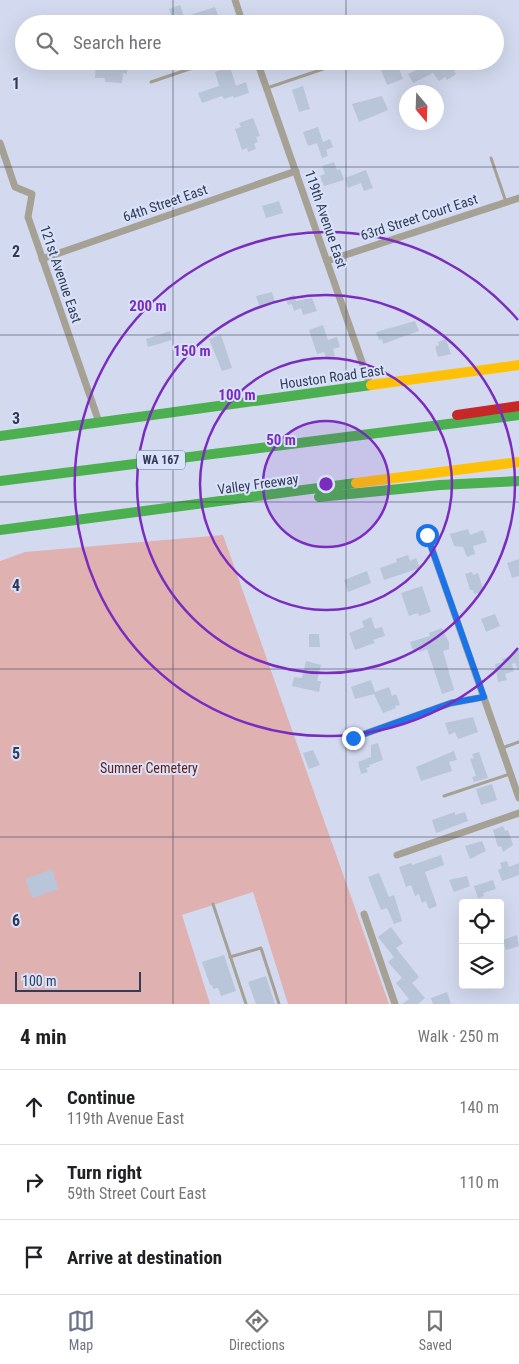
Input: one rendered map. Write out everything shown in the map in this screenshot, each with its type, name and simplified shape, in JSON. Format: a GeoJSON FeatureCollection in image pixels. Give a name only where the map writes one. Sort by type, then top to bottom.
{"type":"FeatureCollection","features":[{"type":"Feature","properties":{"kind":"main road","name":"Houston Road East"},"geometry":{"type":"LineString","coordinates":[[0,436],[519,365]]}},
{"type":"Feature","properties":{"kind":"main road"},"geometry":{"type":"LineString","coordinates":[[322,440],[519,406]]}},
{"type":"Feature","properties":{"kind":"main road","name":"WA 167"},"geometry":{"type":"LineString","coordinates":[[0,481],[519,415]]}},
{"type":"Feature","properties":{"kind":"main road","name":"Valley Freeway"},"geometry":{"type":"LineString","coordinates":[[0,530],[519,462]]}},
{"type":"Feature","properties":{"kind":"main road"},"geometry":{"type":"LineString","coordinates":[[222,502],[275,501],[440,485],[519,481]]}},
{"type":"Feature","properties":{"kind":"street"},"geometry":{"type":"LineString","coordinates":[[235,0],[240,15]]}},
{"type":"Feature","properties":{"kind":"street","name":"119th Avenue East"},"geometry":{"type":"LineString","coordinates":[[260,70],[370,385]]}},
{"type":"Feature","properties":{"kind":"street","name":"121st Avenue East"},"geometry":{"type":"LineString","coordinates":[[0,143],[15,187],[32,194],[28,217],[99,422]]}},
{"type":"Feature","properties":{"kind":"street","name":"64th Street East"},"geometry":{"type":"LineString","coordinates":[[42,259],[296,171]]}},
{"type":"Feature","properties":{"kind":"street","name":"63rd Street Court East"},"geometry":{"type":"LineString","coordinates":[[327,261],[519,198]]}},
{"type":"Feature","properties":{"kind":"street"},"geometry":{"type":"LineString","coordinates":[[427,535],[519,798]]}},
{"type":"Feature","properties":{"kind":"street"},"geometry":{"type":"LineString","coordinates":[[353,738],[451,703],[484,697]]}},
{"type":"Feature","properties":{"kind":"street"},"geometry":{"type":"LineString","coordinates":[[396,855],[519,813]]}},
{"type":"Feature","properties":{"kind":"street"},"geometry":{"type":"LineString","coordinates":[[364,914],[395,1004]]}},
{"type":"Feature","properties":{"kind":"lane"},"geometry":{"type":"LineString","coordinates":[[151,82],[186,70]]}},
{"type":"Feature","properties":{"kind":"lane"},"geometry":{"type":"LineString","coordinates":[[266,88],[320,70]]}},
{"type":"Feature","properties":{"kind":"lane"},"geometry":{"type":"LineString","coordinates":[[491,158],[506,202]]}},
{"type":"Feature","properties":{"kind":"lane"},"geometry":{"type":"LineString","coordinates":[[502,748],[519,742]]}},
{"type":"Feature","properties":{"kind":"lane"},"geometry":{"type":"LineString","coordinates":[[444,796],[511,774]]}},
{"type":"Feature","properties":{"kind":"lane"},"geometry":{"type":"LineString","coordinates":[[213,904],[246,1004]]}},
{"type":"Feature","properties":{"kind":"lane"},"geometry":{"type":"LineString","coordinates":[[230,957],[261,948],[280,1004]]}},
{"type":"Feature","properties":{"kind":"green space","name":"Sumner Cemetery"},"geometry":{"type":"Polygon","coordinates":[[[223,535],[389,1004],[288,1004],[253,892],[182,915],[210,1004],[0,1004],[0,561],[25,552],[223,535]]]}},
{"type":"Feature","properties":{"kind":"building"},"geometry":{"type":"Polygon","coordinates":[[[180,5],[183,15],[171,15],[169,9],[180,5]]]}},
{"type":"Feature","properties":{"kind":"building"},"geometry":{"type":"Polygon","coordinates":[[[215,7],[218,15],[190,15],[215,7]]]}},
{"type":"Feature","properties":{"kind":"building"},"geometry":{"type":"Polygon","coordinates":[[[96,70],[127,70],[127,74],[123,73],[122,83],[105,82],[105,78],[95,78],[96,70]]]}},
{"type":"Feature","properties":{"kind":"building"},"geometry":{"type":"Polygon","coordinates":[[[231,70],[236,86],[246,82],[249,93],[234,98],[233,96],[224,99],[222,96],[202,103],[198,93],[219,86],[215,72],[231,70]]]}},
{"type":"Feature","properties":{"kind":"building"},"geometry":{"type":"Polygon","coordinates":[[[381,70],[399,70],[403,79],[387,85],[381,70]]]}},
{"type":"Feature","properties":{"kind":"building"},"geometry":{"type":"Polygon","coordinates":[[[416,70],[455,70],[454,71],[456,74],[447,80],[445,77],[439,81],[433,73],[413,83],[408,74],[416,70]]]}},
{"type":"Feature","properties":{"kind":"building"},"geometry":{"type":"Polygon","coordinates":[[[303,86],[310,109],[299,112],[292,90],[303,86]]]}},
{"type":"Feature","properties":{"kind":"building"},"geometry":{"type":"Polygon","coordinates":[[[382,96],[388,110],[359,122],[352,104],[382,96]]]}},
{"type":"Feature","properties":{"kind":"building"},"geometry":{"type":"Polygon","coordinates":[[[253,118],[260,136],[256,137],[258,142],[254,144],[256,149],[248,152],[247,148],[242,150],[235,129],[241,127],[239,123],[253,118]]]}},
{"type":"Feature","properties":{"kind":"building"},"geometry":{"type":"Polygon","coordinates":[[[318,127],[323,142],[330,139],[333,147],[326,150],[328,156],[322,158],[317,143],[308,146],[303,132],[318,127]]]}},
{"type":"Feature","properties":{"kind":"building"},"geometry":{"type":"Polygon","coordinates":[[[334,162],[337,170],[340,169],[344,180],[324,186],[320,176],[325,174],[322,166],[334,162]]]}},
{"type":"Feature","properties":{"kind":"building"},"geometry":{"type":"Polygon","coordinates":[[[366,170],[373,188],[364,191],[361,183],[348,188],[345,178],[366,170]]]}},
{"type":"Feature","properties":{"kind":"building"},"geometry":{"type":"Polygon","coordinates":[[[279,201],[283,213],[266,218],[262,206],[279,201]]]}},
{"type":"Feature","properties":{"kind":"building"},"geometry":{"type":"Polygon","coordinates":[[[272,292],[275,303],[260,308],[256,296],[272,292]]]}},
{"type":"Feature","properties":{"kind":"building"},"geometry":{"type":"Polygon","coordinates":[[[294,295],[296,301],[312,298],[317,311],[303,315],[301,308],[294,311],[292,304],[288,305],[285,298],[294,295]]]}},
{"type":"Feature","properties":{"kind":"building"},"geometry":{"type":"Polygon","coordinates":[[[415,321],[419,331],[383,344],[382,339],[379,340],[376,332],[415,321]]]}},
{"type":"Feature","properties":{"kind":"building"},"geometry":{"type":"Polygon","coordinates":[[[323,325],[328,340],[337,337],[340,347],[333,349],[335,356],[327,359],[324,352],[317,354],[309,330],[323,325]]]}},
{"type":"Feature","properties":{"kind":"building"},"geometry":{"type":"Polygon","coordinates":[[[170,331],[172,340],[148,347],[146,339],[170,331]]]}},
{"type":"Feature","properties":{"kind":"building"},"geometry":{"type":"Polygon","coordinates":[[[221,335],[232,368],[222,371],[209,339],[221,335]]]}},
{"type":"Feature","properties":{"kind":"building"},"geometry":{"type":"Polygon","coordinates":[[[446,339],[451,354],[438,357],[435,347],[439,345],[438,342],[446,339]]]}},
{"type":"Feature","properties":{"kind":"building"},"geometry":{"type":"Polygon","coordinates":[[[468,529],[470,535],[483,530],[487,542],[473,546],[475,554],[467,557],[463,547],[454,546],[450,534],[468,529]]]}},
{"type":"Feature","properties":{"kind":"building"},"geometry":{"type":"Polygon","coordinates":[[[408,555],[410,561],[416,558],[420,568],[384,580],[380,568],[397,562],[396,559],[408,555]]]}},
{"type":"Feature","properties":{"kind":"building"},"geometry":{"type":"Polygon","coordinates":[[[519,559],[519,576],[512,578],[507,563],[519,559]]]}},
{"type":"Feature","properties":{"kind":"building"},"geometry":{"type":"Polygon","coordinates":[[[367,571],[371,583],[348,592],[344,580],[367,571]]]}},
{"type":"Feature","properties":{"kind":"building"},"geometry":{"type":"Polygon","coordinates":[[[472,572],[473,575],[478,573],[484,591],[474,594],[473,590],[470,590],[465,574],[472,572]]]}},
{"type":"Feature","properties":{"kind":"building"},"geometry":{"type":"Polygon","coordinates":[[[422,586],[431,612],[419,616],[418,613],[409,616],[401,593],[422,586]]]}},
{"type":"Feature","properties":{"kind":"building"},"geometry":{"type":"Polygon","coordinates":[[[495,614],[500,626],[486,632],[481,619],[495,614]]]}},
{"type":"Feature","properties":{"kind":"building"},"geometry":{"type":"Polygon","coordinates":[[[371,617],[375,629],[382,627],[385,636],[373,640],[375,643],[355,650],[349,633],[364,627],[362,621],[371,617]]]}},
{"type":"Feature","properties":{"kind":"building"},"geometry":{"type":"Polygon","coordinates":[[[442,628],[449,642],[449,649],[443,651],[454,690],[442,694],[427,649],[420,652],[418,648],[413,650],[410,642],[430,636],[429,633],[442,628]]]}},
{"type":"Feature","properties":{"kind":"building"},"geometry":{"type":"Polygon","coordinates":[[[309,634],[319,634],[320,647],[309,647],[309,634]]]}},
{"type":"Feature","properties":{"kind":"building"},"geometry":{"type":"Polygon","coordinates":[[[519,650],[519,671],[515,663],[512,664],[514,671],[505,674],[507,680],[498,682],[495,664],[503,662],[502,659],[513,656],[512,653],[519,650]]]}},
{"type":"Feature","properties":{"kind":"building"},"geometry":{"type":"Polygon","coordinates":[[[306,661],[321,665],[317,681],[321,681],[319,692],[292,686],[294,677],[302,678],[306,661]]]}},
{"type":"Feature","properties":{"kind":"building"},"geometry":{"type":"Polygon","coordinates":[[[371,680],[375,692],[389,687],[392,696],[396,694],[400,705],[383,713],[374,694],[355,699],[351,687],[371,680]]]}},
{"type":"Feature","properties":{"kind":"building"},"geometry":{"type":"Polygon","coordinates":[[[473,717],[478,732],[458,739],[455,732],[449,735],[445,723],[473,717]]]}},
{"type":"Feature","properties":{"kind":"building"},"geometry":{"type":"Polygon","coordinates":[[[378,743],[383,760],[369,765],[370,767],[366,768],[368,772],[361,774],[358,762],[371,757],[371,745],[378,743]]]}},
{"type":"Feature","properties":{"kind":"building"},"geometry":{"type":"Polygon","coordinates":[[[313,750],[320,765],[309,769],[303,753],[313,750]]]}},
{"type":"Feature","properties":{"kind":"building"},"geometry":{"type":"Polygon","coordinates":[[[454,751],[457,760],[449,762],[452,771],[421,781],[416,767],[454,751]]]}},
{"type":"Feature","properties":{"kind":"building"},"geometry":{"type":"Polygon","coordinates":[[[479,752],[488,778],[474,782],[472,777],[476,776],[470,759],[474,758],[472,754],[479,752]]]}},
{"type":"Feature","properties":{"kind":"building"},"geometry":{"type":"Polygon","coordinates":[[[492,784],[497,800],[481,805],[476,789],[492,784]]]}},
{"type":"Feature","properties":{"kind":"building"},"geometry":{"type":"Polygon","coordinates":[[[455,812],[455,815],[465,812],[468,821],[436,833],[432,820],[455,812]]]}},
{"type":"Feature","properties":{"kind":"building"},"geometry":{"type":"Polygon","coordinates":[[[503,826],[505,831],[508,830],[513,845],[503,852],[501,846],[498,847],[493,830],[503,826]]]}},
{"type":"Feature","properties":{"kind":"building"},"geometry":{"type":"Polygon","coordinates":[[[482,841],[486,851],[470,859],[465,846],[482,841]]]}},
{"type":"Feature","properties":{"kind":"building"},"geometry":{"type":"Polygon","coordinates":[[[441,855],[444,865],[425,872],[437,906],[429,909],[426,901],[422,903],[419,894],[415,896],[411,885],[406,887],[399,867],[411,863],[412,865],[441,855]]]}},
{"type":"Feature","properties":{"kind":"building"},"geometry":{"type":"Polygon","coordinates":[[[507,861],[509,867],[519,863],[519,875],[502,881],[498,870],[502,868],[500,863],[507,861]]]}},
{"type":"Feature","properties":{"kind":"building"},"geometry":{"type":"Polygon","coordinates":[[[52,869],[58,889],[32,898],[25,879],[52,869]]]}},
{"type":"Feature","properties":{"kind":"building"},"geometry":{"type":"Polygon","coordinates":[[[379,873],[389,897],[394,895],[402,921],[394,924],[387,908],[381,910],[368,877],[379,873]]]}},
{"type":"Feature","properties":{"kind":"building"},"geometry":{"type":"Polygon","coordinates":[[[467,876],[470,886],[454,892],[449,880],[467,876]]]}},
{"type":"Feature","properties":{"kind":"building"},"geometry":{"type":"Polygon","coordinates":[[[493,880],[496,889],[483,893],[484,896],[478,898],[474,886],[493,880]]]}},
{"type":"Feature","properties":{"kind":"building"},"geometry":{"type":"Polygon","coordinates":[[[391,927],[403,943],[396,948],[419,977],[412,983],[425,998],[418,1004],[402,1004],[409,999],[396,983],[402,978],[388,962],[394,957],[378,937],[391,927]]]}},
{"type":"Feature","properties":{"kind":"building"},"geometry":{"type":"Polygon","coordinates":[[[517,935],[519,946],[506,950],[504,940],[517,935]]]}},
{"type":"Feature","properties":{"kind":"building"},"geometry":{"type":"Polygon","coordinates":[[[224,955],[236,991],[221,996],[218,988],[213,989],[212,985],[210,985],[202,962],[224,955]]]}},
{"type":"Feature","properties":{"kind":"building"},"geometry":{"type":"Polygon","coordinates":[[[266,976],[275,1004],[256,1004],[248,982],[266,976]]]}},
{"type":"Feature","properties":{"kind":"building"},"geometry":{"type":"Polygon","coordinates":[[[447,992],[451,1004],[433,1004],[431,998],[447,992]]]}},
{"type":"Feature","properties":{"kind":"traffic: fast"},"geometry":{"type":"LineString","coordinates":[[0,436],[371,385]]}},
{"type":"Feature","properties":{"kind":"traffic: fast"},"geometry":{"type":"LineString","coordinates":[[0,481],[519,415]]}},
{"type":"Feature","properties":{"kind":"traffic: fast"},"geometry":{"type":"LineString","coordinates":[[319,497],[440,485],[519,481]]}},
{"type":"Feature","properties":{"kind":"traffic: fast"},"geometry":{"type":"LineString","coordinates":[[0,530],[356,483]]}},
{"type":"Feature","properties":{"kind":"traffic: slow"},"geometry":{"type":"LineString","coordinates":[[371,385],[519,365]]}},
{"type":"Feature","properties":{"kind":"traffic: slow"},"geometry":{"type":"LineString","coordinates":[[356,483],[519,462]]}},
{"type":"Feature","properties":{"kind":"traffic: jam"},"geometry":{"type":"LineString","coordinates":[[457,415],[519,406]]}},
{"type":"Feature","properties":{"kind":"route"},"geometry":{"type":"LineString","coordinates":[[353,738],[382,726],[402,721],[451,703],[484,697],[427,535]]}}]}
